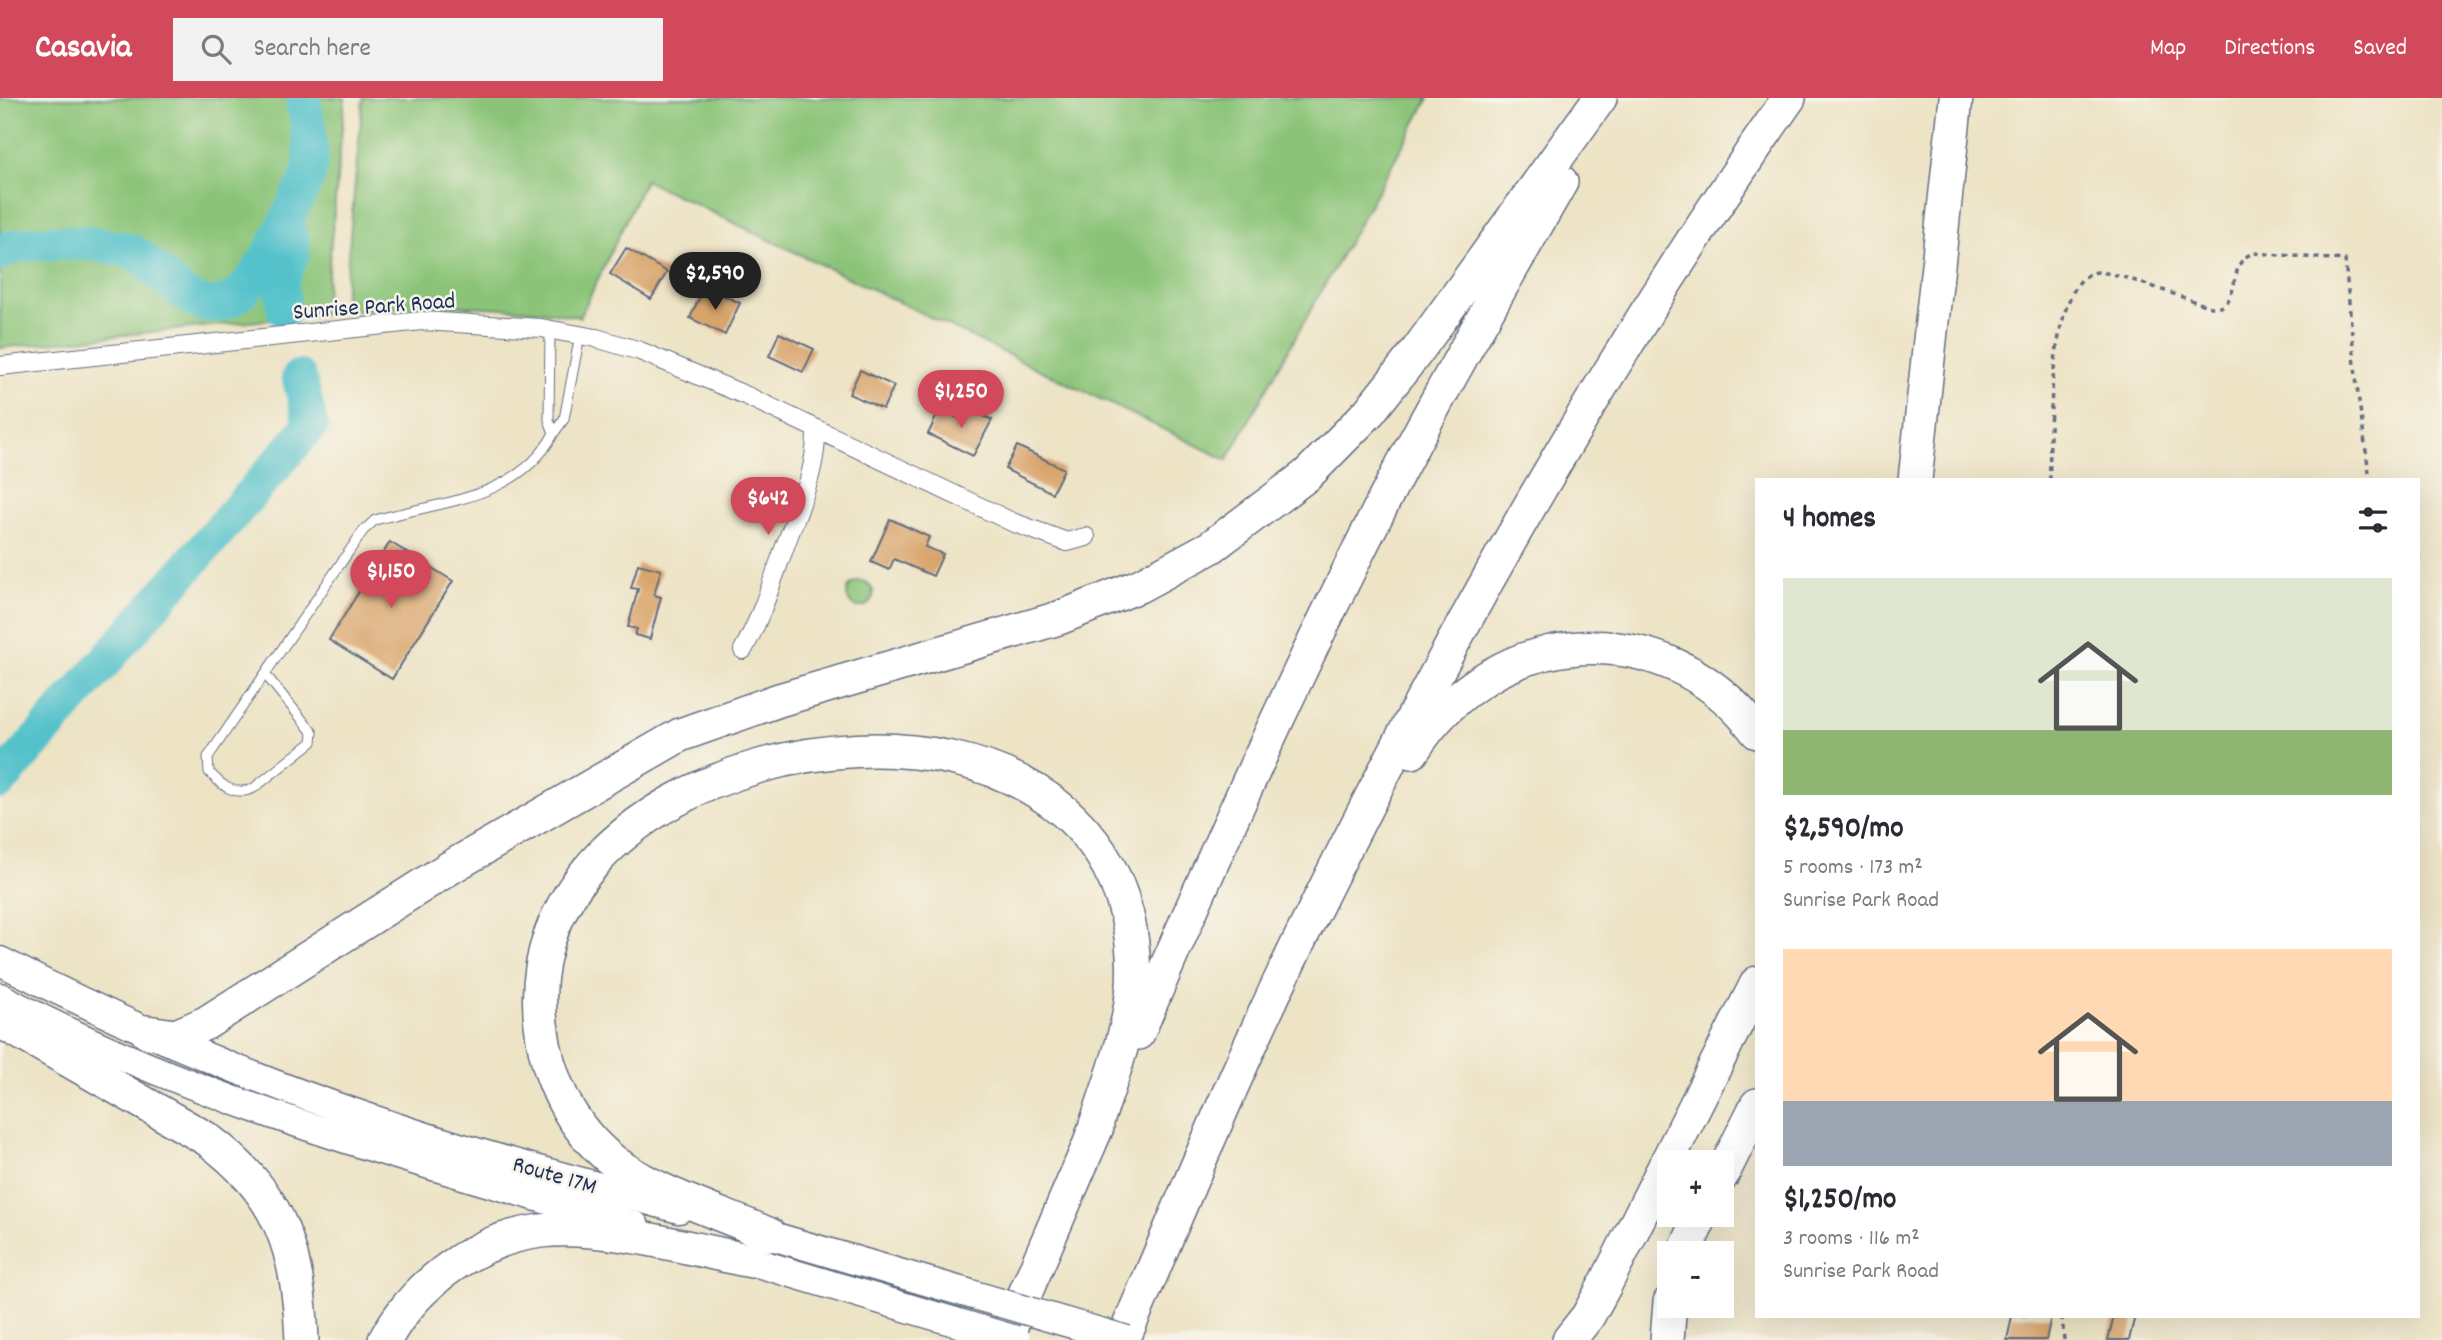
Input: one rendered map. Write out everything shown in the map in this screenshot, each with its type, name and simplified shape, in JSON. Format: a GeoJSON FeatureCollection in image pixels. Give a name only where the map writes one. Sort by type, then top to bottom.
{"type":"FeatureCollection","features":[{"type":"Feature","properties":{"kind":"highway"},"geometry":{"type":"LineString","coordinates":[[147,1032],[176,1036],[206,1023],[451,867],[680,735],[779,700],[1059,618],[1139,586],[1211,547],[1279,499],[1341,444],[1369,412],[1415,354],[1600,98]]}},
{"type":"Feature","properties":{"kind":"highway"},"geometry":{"type":"LineString","coordinates":[[1005,1340],[1256,761],[1337,594],[1454,370],[1612,98]]}},
{"type":"Feature","properties":{"kind":"highway"},"geometry":{"type":"LineString","coordinates":[[1125,1340],[1320,900],[1448,647],[1538,489],[1646,311],[1788,98]]}},
{"type":"Feature","properties":{"kind":"highway"},"geometry":{"type":"LineString","coordinates":[[1915,478],[1956,98]]}},
{"type":"Feature","properties":{"kind":"highway"},"geometry":{"type":"LineString","coordinates":[[1320,900],[1421,738],[1443,710],[1490,674],[1530,656],[1562,649],[1597,648],[1619,649],[1653,656],[1686,670],[1711,686],[1755,730]]}},
{"type":"Feature","properties":{"kind":"highway"},"geometry":{"type":"LineString","coordinates":[[761,1248],[636,1176],[595,1144],[561,1098],[550,1071],[539,1011],[545,950],[572,891],[593,863],[616,841],[677,800],[749,770],[827,753],[904,751],[942,755],[1013,776],[1056,803],[1076,822],[1110,868],[1127,915],[1132,950],[1133,985],[1127,1019],[1089,1146]]}},
{"type":"Feature","properties":{"kind":"highway"},"geometry":{"type":"LineString","coordinates":[[1569,1340],[1588,1316],[1605,1285],[1755,987]]}},
{"type":"Feature","properties":{"kind":"highway"},"geometry":{"type":"LineString","coordinates":[[0,1021],[207,1139],[232,1157],[254,1180],[272,1205],[294,1258],[302,1340]]}},
{"type":"Feature","properties":{"kind":"highway"},"geometry":{"type":"LineString","coordinates":[[1734,1151],[1755,1109]]}},
{"type":"Feature","properties":{"kind":"highway"},"geometry":{"type":"LineString","coordinates":[[386,1340],[412,1300],[433,1279],[486,1247],[531,1233],[568,1230],[761,1248]]}},
{"type":"Feature","properties":{"kind":"highway"},"geometry":{"type":"LineString","coordinates":[[1667,1340],[1669,1318]]}},
{"type":"Feature","properties":{"kind":"main road","name":"Route 17M"},"geometry":{"type":"LineString","coordinates":[[0,961],[147,1032],[254,1077],[373,1120],[761,1248],[956,1322],[1016,1340]]}},
{"type":"Feature","properties":{"kind":"main road","name":"Route 17M"},"geometry":{"type":"LineString","coordinates":[[0,997],[109,1050],[270,1114],[761,1248],[967,1293],[1125,1340]]}},
{"type":"Feature","properties":{"kind":"street","name":"Sunrise Park Road"},"geometry":{"type":"LineString","coordinates":[[0,366],[422,321],[484,323],[550,330],[640,351],[691,371],[1012,523],[1067,542],[1086,537]]}},
{"type":"Feature","properties":{"kind":"street"},"geometry":{"type":"LineString","coordinates":[[743,650],[757,625],[807,491],[817,456],[816,429]]}},
{"type":"Feature","properties":{"kind":"lane"},"geometry":{"type":"LineString","coordinates":[[550,330],[549,420],[554,433]]}},
{"type":"Feature","properties":{"kind":"lane"},"geometry":{"type":"LineString","coordinates":[[265,674],[313,733],[312,742],[254,788],[244,793],[234,792],[209,772],[208,757],[363,531],[375,520],[484,492],[530,465],[543,453],[564,419],[580,335]]}},
{"type":"Feature","properties":{"kind":"path"},"geometry":{"type":"LineString","coordinates":[[2050,478],[2049,410],[2063,319],[2075,285],[2081,278],[2100,272],[2211,307],[2221,307],[2231,299],[2235,272],[2242,258],[2254,253],[2345,260],[2357,387],[2370,478]]}},
{"type":"Feature","properties":{"kind":"path"},"geometry":{"type":"LineString","coordinates":[[2062,1318],[2064,1340]]}},
{"type":"Feature","properties":{"kind":"green space"},"geometry":{"type":"Polygon","coordinates":[[[0,98],[345,98],[324,314],[0,348],[0,98]]]}},
{"type":"Feature","properties":{"kind":"green space"},"geometry":{"type":"Polygon","coordinates":[[[363,98],[1429,98],[1227,460],[645,180],[580,317],[520,309],[461,306],[343,312],[363,98]]]}},
{"type":"Feature","properties":{"kind":"green space"},"geometry":{"type":"Polygon","coordinates":[[[860,581],[869,585],[873,594],[869,603],[860,607],[851,603],[847,594],[851,585],[860,581]]]}},
{"type":"Feature","properties":{"kind":"building"},"geometry":{"type":"Polygon","coordinates":[[[626,248],[667,272],[651,299],[610,274],[626,248]]]}},
{"type":"Feature","properties":{"kind":"building"},"geometry":{"type":"Polygon","coordinates":[[[716,292],[740,303],[725,335],[690,318],[701,294],[713,299],[716,292]]]}},
{"type":"Feature","properties":{"kind":"building"},"geometry":{"type":"Polygon","coordinates":[[[779,333],[814,349],[803,372],[769,356],[779,333]]]}},
{"type":"Feature","properties":{"kind":"building"},"geometry":{"type":"Polygon","coordinates":[[[860,370],[894,386],[883,409],[849,394],[860,370]]]}},
{"type":"Feature","properties":{"kind":"building"},"geometry":{"type":"Polygon","coordinates":[[[968,408],[992,420],[973,456],[928,434],[940,409],[962,420],[968,408]]]}},
{"type":"Feature","properties":{"kind":"building"},"geometry":{"type":"Polygon","coordinates":[[[1017,446],[1064,469],[1052,493],[1005,469],[1017,446]]]}},
{"type":"Feature","properties":{"kind":"building"},"geometry":{"type":"Polygon","coordinates":[[[890,519],[929,537],[925,547],[943,554],[933,576],[894,559],[889,570],[871,562],[890,519]]]}},
{"type":"Feature","properties":{"kind":"building"},"geometry":{"type":"Polygon","coordinates":[[[390,542],[453,581],[392,679],[329,640],[390,542]]]}},
{"type":"Feature","properties":{"kind":"building"},"geometry":{"type":"Polygon","coordinates":[[[638,564],[661,570],[654,595],[661,597],[650,639],[635,635],[637,629],[628,627],[638,589],[631,588],[638,564]]]}},
{"type":"Feature","properties":{"kind":"building"},"geometry":{"type":"Polygon","coordinates":[[[2012,1318],[2051,1318],[2046,1340],[2007,1340],[2012,1318]]]}},
{"type":"Feature","properties":{"kind":"building"},"geometry":{"type":"Polygon","coordinates":[[[2114,1318],[2134,1318],[2129,1340],[2108,1340],[2114,1318]]]}},
{"type":"Feature","properties":{"kind":"waterway"},"geometry":{"type":"LineString","coordinates":[[0,253],[10,248],[46,243],[108,246],[136,254],[195,301],[220,304],[234,297],[260,270],[308,177],[310,145],[303,98]]}},
{"type":"Feature","properties":{"kind":"waterway"},"geometry":{"type":"LineString","coordinates":[[284,310],[281,281],[293,253],[291,236]]}},
{"type":"Feature","properties":{"kind":"waterway"},"geometry":{"type":"LineString","coordinates":[[0,782],[311,425],[299,377]]}}]}
